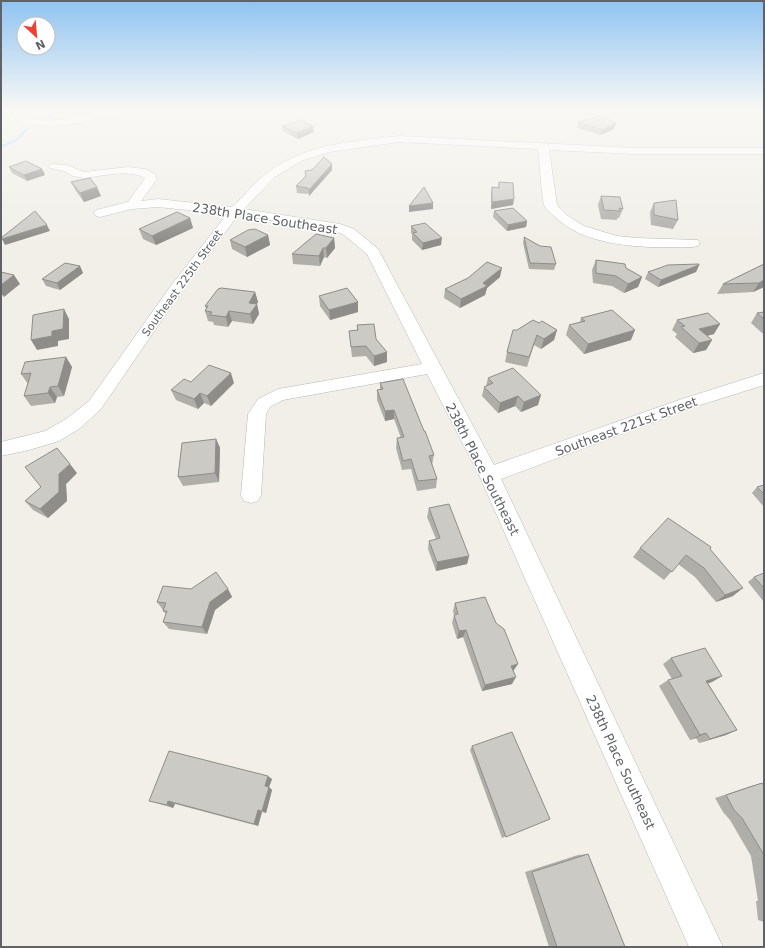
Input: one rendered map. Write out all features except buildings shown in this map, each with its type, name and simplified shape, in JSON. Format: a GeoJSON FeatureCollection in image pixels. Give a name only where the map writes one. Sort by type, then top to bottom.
{"type":"FeatureCollection","features":[{"type":"Feature","properties":{"kind":"street","name":"Southeast 225th Street"},"geometry":{"type":"LineString","coordinates":[[1,449],[41,441],[61,433],[79,421],[95,405],[175,290],[235,211],[271,175],[285,166],[315,153]]}},
{"type":"Feature","properties":{"kind":"street"},"geometry":{"type":"LineString","coordinates":[[544,153],[551,206],[571,224],[592,233],[632,242],[651,244],[693,243]]}},
{"type":"Feature","properties":{"kind":"street"},"geometry":{"type":"LineString","coordinates":[[54,166],[67,168],[77,174],[88,175],[133,171],[148,174],[151,176],[151,179],[132,205]]}},
{"type":"Feature","properties":{"kind":"street","name":"238th Place Southeast"},"geometry":{"type":"LineString","coordinates":[[100,213],[132,205],[158,203],[235,211],[323,224],[349,232],[374,252],[432,368],[489,475],[706,947]]}},
{"type":"Feature","properties":{"kind":"street"},"geometry":{"type":"LineString","coordinates":[[251,495],[258,414],[264,403],[278,394],[432,368]]}},
{"type":"Feature","properties":{"kind":"street","name":"Southeast 221st Street"},"geometry":{"type":"LineString","coordinates":[[489,475],[688,403],[764,378]]}}]}
